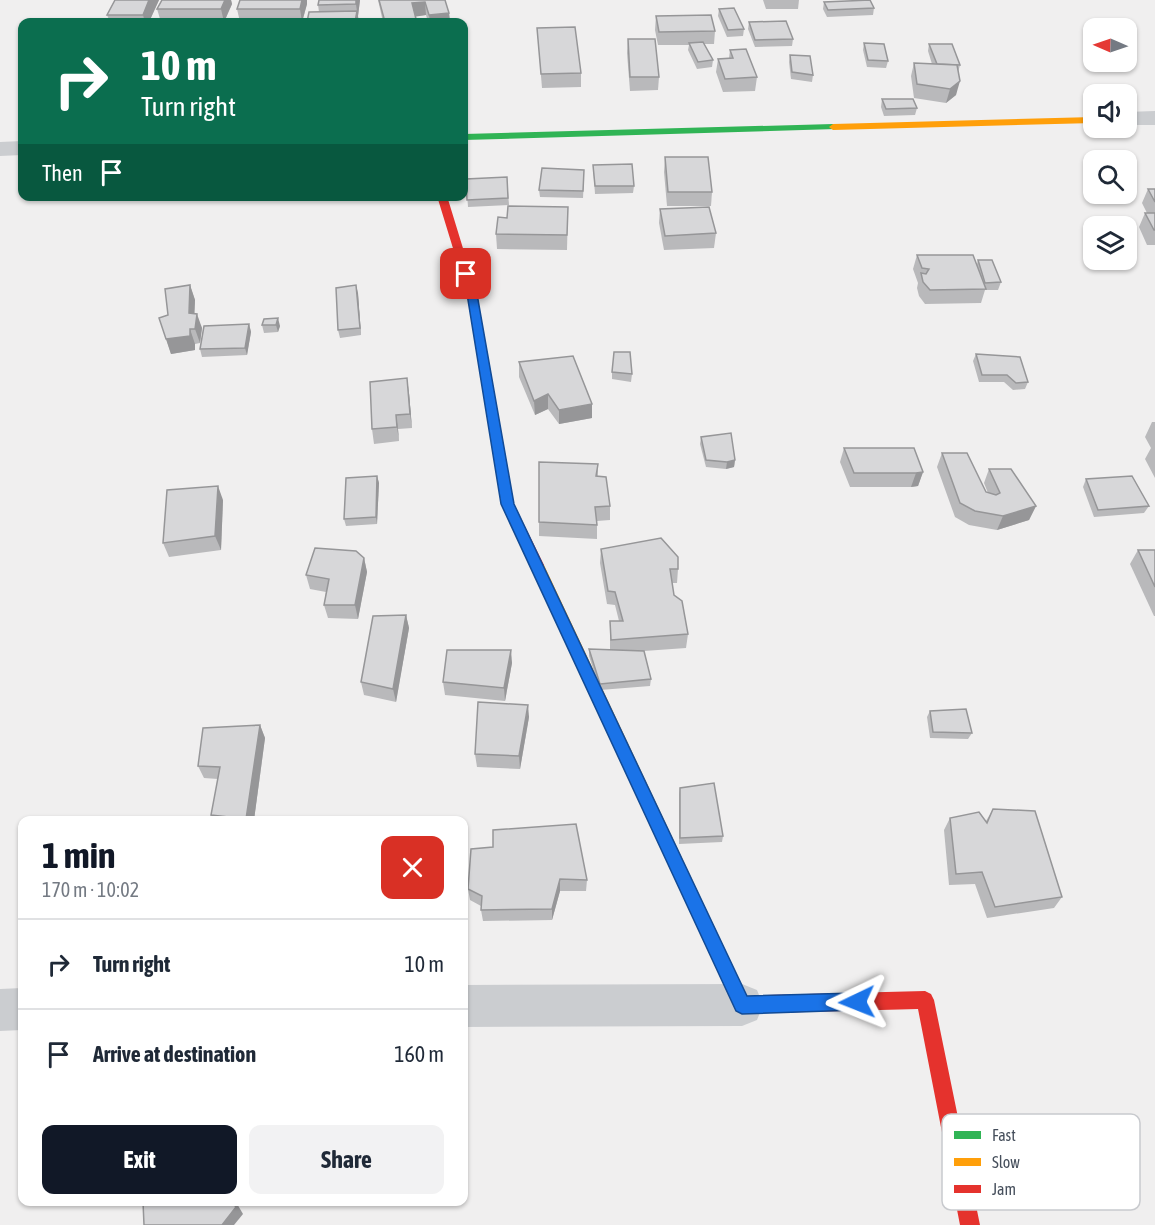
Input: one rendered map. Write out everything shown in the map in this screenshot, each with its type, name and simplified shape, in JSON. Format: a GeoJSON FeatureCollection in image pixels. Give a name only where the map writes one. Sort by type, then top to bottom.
{"type":"FeatureCollection","features":[{"type":"Feature","properties":{"kind":"street"},"geometry":{"type":"LineString","coordinates":[[1137,119],[1155,118]]}},
{"type":"Feature","properties":{"kind":"street"},"geometry":{"type":"LineString","coordinates":[[468,136],[1083,120]]}},
{"type":"Feature","properties":{"kind":"street"},"geometry":{"type":"LineString","coordinates":[[0,149],[18,148]]}},
{"type":"Feature","properties":{"kind":"street"},"geometry":{"type":"LineString","coordinates":[[444,201],[472,294],[508,504],[742,1005]]}},
{"type":"Feature","properties":{"kind":"street"},"geometry":{"type":"LineString","coordinates":[[468,1006],[742,1005],[925,1000],[948,1114]]}},
{"type":"Feature","properties":{"kind":"street"},"geometry":{"type":"LineString","coordinates":[[0,1010],[18,1009]]}},
{"type":"Feature","properties":{"kind":"street"},"geometry":{"type":"LineString","coordinates":[[967,1210],[970,1225]]}},
{"type":"Feature","properties":{"kind":"building"},"geometry":{"type":"Polygon","coordinates":[[[115,0],[149,0],[143,15],[107,15],[115,0]]]}},
{"type":"Feature","properties":{"kind":"building"},"geometry":{"type":"Polygon","coordinates":[[[162,0],[225,0],[221,9],[157,9],[162,0]]]}},
{"type":"Feature","properties":{"kind":"building"},"geometry":{"type":"Polygon","coordinates":[[[240,0],[302,0],[300,9],[237,9],[240,0]]]}},
{"type":"Feature","properties":{"kind":"building"},"geometry":{"type":"Polygon","coordinates":[[[319,0],[356,0],[356,4],[318,5],[319,0]]]}},
{"type":"Feature","properties":{"kind":"building"},"geometry":{"type":"Polygon","coordinates":[[[379,0],[445,0],[449,13],[429,15],[425,2],[412,3],[416,18],[384,18],[379,0]]]}},
{"type":"Feature","properties":{"kind":"building"},"geometry":{"type":"Polygon","coordinates":[[[870,0],[874,8],[828,10],[824,2],[870,0]]]}},
{"type":"Feature","properties":{"kind":"building"},"geometry":{"type":"Polygon","coordinates":[[[734,8],[744,29],[728,30],[719,9],[734,8]]]}},
{"type":"Feature","properties":{"kind":"building"},"geometry":{"type":"Polygon","coordinates":[[[357,11],[356,18],[308,18],[309,12],[357,11]]]}},
{"type":"Feature","properties":{"kind":"building"},"geometry":{"type":"Polygon","coordinates":[[[711,15],[715,31],[659,32],[656,16],[711,15]]]}},
{"type":"Feature","properties":{"kind":"building"},"geometry":{"type":"Polygon","coordinates":[[[786,21],[793,39],[755,40],[749,22],[786,21]]]}},
{"type":"Feature","properties":{"kind":"building"},"geometry":{"type":"Polygon","coordinates":[[[575,27],[581,73],[541,74],[537,28],[575,27]]]}},
{"type":"Feature","properties":{"kind":"building"},"geometry":{"type":"Polygon","coordinates":[[[628,39],[655,39],[659,77],[630,77],[628,39]]]}},
{"type":"Feature","properties":{"kind":"building"},"geometry":{"type":"Polygon","coordinates":[[[703,42],[713,60],[698,62],[689,43],[703,42]]]}},
{"type":"Feature","properties":{"kind":"building"},"geometry":{"type":"Polygon","coordinates":[[[864,43],[884,44],[888,61],[868,60],[864,43]]]}},
{"type":"Feature","properties":{"kind":"building"},"geometry":{"type":"Polygon","coordinates":[[[929,44],[952,44],[960,65],[937,64],[929,44]]]}},
{"type":"Feature","properties":{"kind":"building"},"geometry":{"type":"Polygon","coordinates":[[[746,49],[757,77],[725,79],[718,59],[733,58],[730,50],[746,49]]]}},
{"type":"Feature","properties":{"kind":"building"},"geometry":{"type":"Polygon","coordinates":[[[790,55],[810,56],[813,75],[792,72],[790,55]]]}},
{"type":"Feature","properties":{"kind":"building"},"geometry":{"type":"Polygon","coordinates":[[[914,63],[957,65],[960,81],[950,89],[917,84],[914,63]]]}},
{"type":"Feature","properties":{"kind":"building"},"geometry":{"type":"Polygon","coordinates":[[[882,99],[913,99],[917,108],[886,109],[882,99]]]}},
{"type":"Feature","properties":{"kind":"building"},"geometry":{"type":"Polygon","coordinates":[[[665,157],[708,157],[712,192],[668,192],[665,157]]]}},
{"type":"Feature","properties":{"kind":"building"},"geometry":{"type":"Polygon","coordinates":[[[632,164],[634,186],[595,186],[593,165],[632,164]]]}},
{"type":"Feature","properties":{"kind":"building"},"geometry":{"type":"Polygon","coordinates":[[[542,168],[584,170],[583,191],[539,190],[542,168]]]}},
{"type":"Feature","properties":{"kind":"building"},"geometry":{"type":"Polygon","coordinates":[[[507,177],[508,198],[468,200],[468,179],[507,177]]]}},
{"type":"Feature","properties":{"kind":"building"},"geometry":{"type":"Polygon","coordinates":[[[1148,189],[1155,189],[1155,202],[1148,189]]]}},
{"type":"Feature","properties":{"kind":"building"},"geometry":{"type":"Polygon","coordinates":[[[508,206],[568,207],[567,235],[496,234],[498,217],[507,218],[508,206]]]}},
{"type":"Feature","properties":{"kind":"building"},"geometry":{"type":"Polygon","coordinates":[[[709,207],[716,233],[665,236],[660,209],[709,207]]]}},
{"type":"Feature","properties":{"kind":"building"},"geometry":{"type":"Polygon","coordinates":[[[1145,213],[1155,213],[1155,230],[1154,230],[1145,213]]]}},
{"type":"Feature","properties":{"kind":"building"},"geometry":{"type":"Polygon","coordinates":[[[917,255],[973,255],[986,289],[930,290],[923,282],[921,273],[926,274],[929,269],[922,268],[917,255]]]}},
{"type":"Feature","properties":{"kind":"building"},"geometry":{"type":"Polygon","coordinates":[[[978,260],[992,260],[1001,282],[985,283],[978,260]]]}},
{"type":"Feature","properties":{"kind":"building"},"geometry":{"type":"Polygon","coordinates":[[[190,285],[189,313],[197,314],[195,329],[190,329],[190,336],[166,339],[159,318],[168,315],[165,289],[190,285]]]}},
{"type":"Feature","properties":{"kind":"building"},"geometry":{"type":"Polygon","coordinates":[[[356,285],[360,328],[338,330],[336,288],[356,285]]]}},
{"type":"Feature","properties":{"kind":"building"},"geometry":{"type":"Polygon","coordinates":[[[278,318],[276,325],[262,325],[264,319],[278,318]]]}},
{"type":"Feature","properties":{"kind":"building"},"geometry":{"type":"Polygon","coordinates":[[[249,324],[245,348],[200,349],[204,326],[249,324]]]}},
{"type":"Feature","properties":{"kind":"building"},"geometry":{"type":"Polygon","coordinates":[[[614,352],[630,352],[632,374],[612,372],[614,352]]]}},
{"type":"Feature","properties":{"kind":"building"},"geometry":{"type":"Polygon","coordinates":[[[976,354],[1020,357],[1028,382],[1016,383],[1007,375],[982,375],[976,354]]]}},
{"type":"Feature","properties":{"kind":"building"},"geometry":{"type":"Polygon","coordinates":[[[573,356],[592,404],[559,410],[548,394],[534,401],[519,362],[573,356]]]}},
{"type":"Feature","properties":{"kind":"building"},"geometry":{"type":"Polygon","coordinates":[[[407,378],[410,414],[396,415],[397,427],[372,429],[370,382],[407,378]]]}},
{"type":"Feature","properties":{"kind":"building"},"geometry":{"type":"Polygon","coordinates":[[[731,433],[735,460],[727,462],[706,460],[701,437],[731,433]]]}},
{"type":"Feature","properties":{"kind":"building"},"geometry":{"type":"Polygon","coordinates":[[[844,448],[914,448],[923,472],[854,473],[844,448]]]}},
{"type":"Feature","properties":{"kind":"building"},"geometry":{"type":"Polygon","coordinates":[[[942,453],[967,453],[986,492],[996,495],[1000,493],[989,469],[1011,469],[1036,506],[1003,516],[975,511],[960,503],[942,453]]]}},
{"type":"Feature","properties":{"kind":"building"},"geometry":{"type":"Polygon","coordinates":[[[539,462],[598,464],[596,476],[606,477],[610,506],[595,507],[597,525],[539,522],[539,462]]]}},
{"type":"Feature","properties":{"kind":"building"},"geometry":{"type":"Polygon","coordinates":[[[377,476],[376,517],[344,519],[346,478],[377,476]]]}},
{"type":"Feature","properties":{"kind":"building"},"geometry":{"type":"Polygon","coordinates":[[[1132,476],[1149,506],[1098,510],[1086,479],[1132,476]]]}},
{"type":"Feature","properties":{"kind":"building"},"geometry":{"type":"Polygon","coordinates":[[[218,486],[215,536],[163,543],[167,490],[218,486]]]}},
{"type":"Feature","properties":{"kind":"building"},"geometry":{"type":"Polygon","coordinates":[[[661,538],[678,557],[678,569],[670,569],[674,595],[682,601],[688,634],[611,640],[610,621],[623,621],[615,592],[608,591],[601,549],[661,538]]]}},
{"type":"Feature","properties":{"kind":"building"},"geometry":{"type":"Polygon","coordinates":[[[315,548],[356,551],[364,558],[355,605],[324,605],[329,579],[306,575],[315,548]]]}},
{"type":"Feature","properties":{"kind":"building"},"geometry":{"type":"Polygon","coordinates":[[[1138,550],[1155,550],[1155,587],[1138,550]]]}},
{"type":"Feature","properties":{"kind":"building"},"geometry":{"type":"Polygon","coordinates":[[[406,615],[393,689],[361,682],[373,616],[406,615]]]}},
{"type":"Feature","properties":{"kind":"building"},"geometry":{"type":"Polygon","coordinates":[[[589,649],[644,651],[651,679],[600,684],[589,649]]]}},
{"type":"Feature","properties":{"kind":"building"},"geometry":{"type":"Polygon","coordinates":[[[447,650],[511,650],[504,688],[443,682],[447,650]]]}},
{"type":"Feature","properties":{"kind":"building"},"geometry":{"type":"Polygon","coordinates":[[[478,702],[528,705],[519,756],[475,754],[478,702]]]}},
{"type":"Feature","properties":{"kind":"building"},"geometry":{"type":"Polygon","coordinates":[[[966,709],[972,733],[933,732],[930,711],[966,709]]]}},
{"type":"Feature","properties":{"kind":"building"},"geometry":{"type":"Polygon","coordinates":[[[260,725],[246,816],[211,815],[220,767],[198,766],[203,728],[260,725]]]}},
{"type":"Feature","properties":{"kind":"building"},"geometry":{"type":"Polygon","coordinates":[[[714,783],[723,836],[680,838],[680,788],[714,783]]]}},
{"type":"Feature","properties":{"kind":"building"},"geometry":{"type":"Polygon","coordinates":[[[993,809],[1035,811],[1062,897],[995,907],[982,872],[956,874],[950,818],[979,812],[987,823],[993,809]]]}},
{"type":"Feature","properties":{"kind":"building"},"geometry":{"type":"Polygon","coordinates":[[[576,824],[587,880],[560,879],[552,909],[481,910],[482,896],[468,889],[471,849],[493,847],[493,830],[576,824]]]}},
{"type":"Feature","properties":{"kind":"building"},"geometry":{"type":"Polygon","coordinates":[[[143,1206],[236,1207],[222,1225],[144,1225],[143,1206]]]}},
{"type":"Feature","properties":{"kind":"traffic: fast"},"geometry":{"type":"LineString","coordinates":[[468,137],[833,127]]}},
{"type":"Feature","properties":{"kind":"traffic: slow"},"geometry":{"type":"LineString","coordinates":[[833,127],[1083,120]]}},
{"type":"Feature","properties":{"kind":"traffic: slow"},"geometry":{"type":"LineString","coordinates":[[537,565],[742,1005],[767,1004]]}},
{"type":"Feature","properties":{"kind":"traffic: jam"},"geometry":{"type":"LineString","coordinates":[[444,201],[472,294],[508,504],[537,565]]}},
{"type":"Feature","properties":{"kind":"traffic: jam"},"geometry":{"type":"LineString","coordinates":[[767,1004],[925,1000],[948,1114]]}},
{"type":"Feature","properties":{"kind":"traffic: jam"},"geometry":{"type":"LineString","coordinates":[[967,1210],[970,1225]]}},
{"type":"Feature","properties":{"kind":"route"},"geometry":{"type":"LineString","coordinates":[[466,274],[472,294],[508,504],[742,1005],[857,1002]]}}]}
